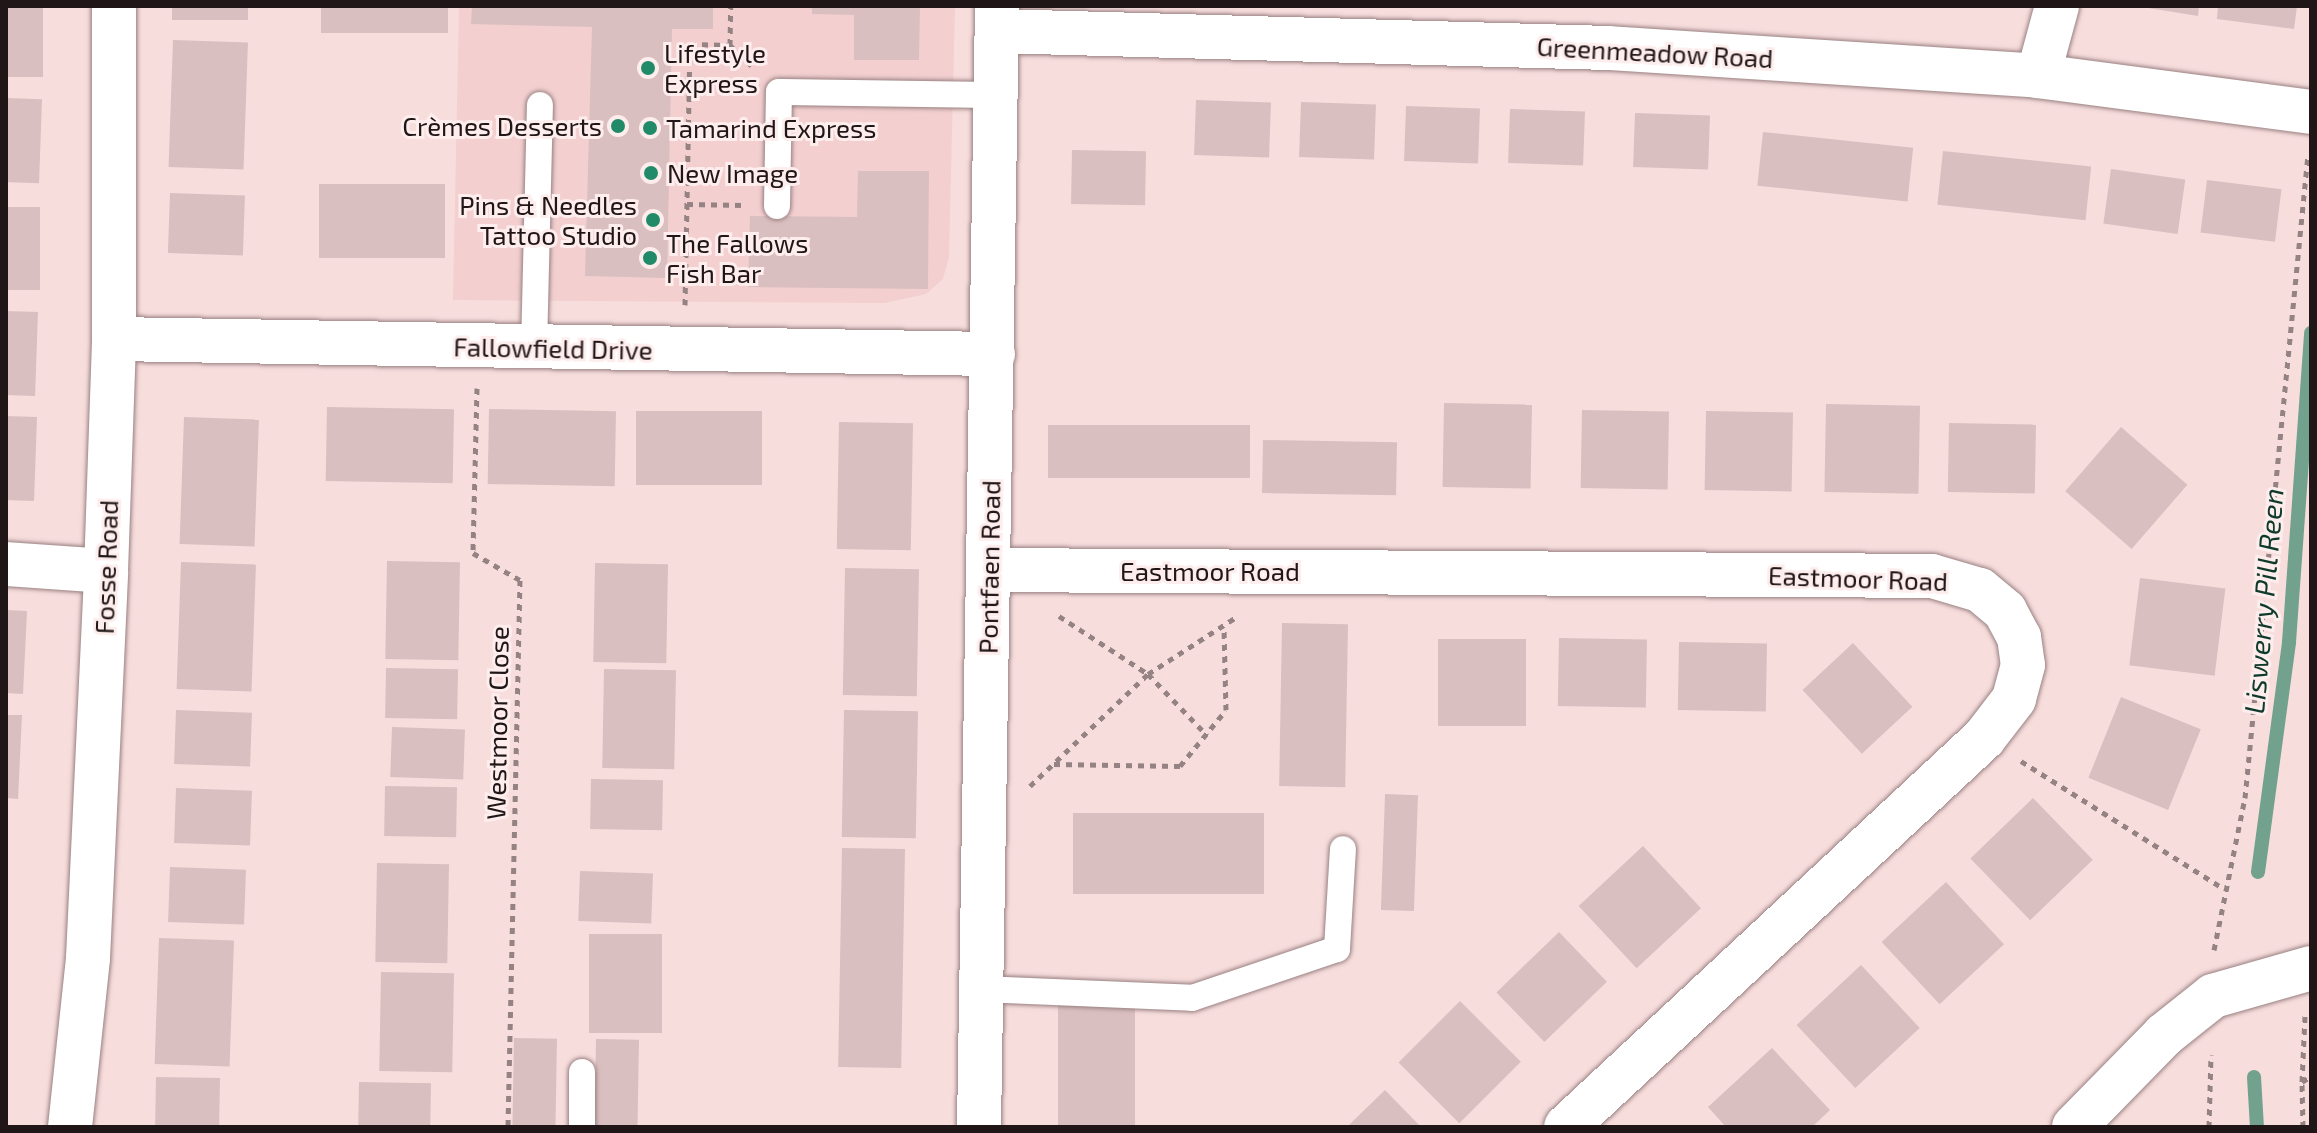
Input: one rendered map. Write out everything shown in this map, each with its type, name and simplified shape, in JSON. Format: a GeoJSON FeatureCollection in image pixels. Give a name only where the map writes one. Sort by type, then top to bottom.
{"type":"FeatureCollection","features":[{"type":"Feature","properties":{"kind":"street","name":"Fosse Road"},"geometry":{"type":"LineString","coordinates":[[70,1127],[88,958],[106,571],[114,339],[114,6]]}},
{"type":"Feature","properties":{"kind":"street"},"geometry":{"type":"LineString","coordinates":[[2038,76],[2057,6]]}},
{"type":"Feature","properties":{"kind":"street","name":"Greenmeadow Road"},"geometry":{"type":"LineString","coordinates":[[997,18],[1609,48],[2038,76],[2310,127]]}},
{"type":"Feature","properties":{"kind":"street","name":"Pontfaen Road"},"geometry":{"type":"LineString","coordinates":[[979,1127],[997,18]]}},
{"type":"Feature","properties":{"kind":"street","name":"Fallowfield Drive"},"geometry":{"type":"LineString","coordinates":[[114,339],[993,354]]}},
{"type":"Feature","properties":{"kind":"street"},"geometry":{"type":"LineString","coordinates":[[6,564],[106,571]]}},
{"type":"Feature","properties":{"kind":"street","name":"Eastmoor Road"},"geometry":{"type":"LineString","coordinates":[[989,570],[1932,576],[1980,590],[2005,611],[2019,637],[2023,665],[2014,699],[1984,738],[1566,1127]]}},
{"type":"Feature","properties":{"kind":"street"},"geometry":{"type":"LineString","coordinates":[[2074,1127],[2164,1035],[2213,996],[2309,969]]}},
{"type":"Feature","properties":{"kind":"lane"},"geometry":{"type":"LineString","coordinates":[[777,206],[779,92],[996,95]]}},
{"type":"Feature","properties":{"kind":"lane"},"geometry":{"type":"LineString","coordinates":[[534,348],[540,105]]}},
{"type":"Feature","properties":{"kind":"lane"},"geometry":{"type":"LineString","coordinates":[[981,989],[1192,998],[1337,949],[1343,849]]}},
{"type":"Feature","properties":{"kind":"lane"},"geometry":{"type":"LineString","coordinates":[[582,1072],[582,1127]]}},
{"type":"Feature","properties":{"kind":"path"},"geometry":{"type":"LineString","coordinates":[[684,350],[690,44],[730,45],[731,6]]}},
{"type":"Feature","properties":{"kind":"path"},"geometry":{"type":"LineString","coordinates":[[2209,1127],[2213,996],[2224,889],[2245,798],[2310,127]]}},
{"type":"Feature","properties":{"kind":"path"},"geometry":{"type":"LineString","coordinates":[[687,204],[777,206]]}},
{"type":"Feature","properties":{"kind":"path","name":"Westmoor Close"},"geometry":{"type":"LineString","coordinates":[[478,347],[473,553],[520,580],[508,1127]]}},
{"type":"Feature","properties":{"kind":"path"},"geometry":{"type":"LineString","coordinates":[[984,828],[1148,674],[1224,626],[1301,571]]}},
{"type":"Feature","properties":{"kind":"path"},"geometry":{"type":"LineString","coordinates":[[1055,613],[1148,674],[1207,735]]}},
{"type":"Feature","properties":{"kind":"path"},"geometry":{"type":"LineString","coordinates":[[1054,764],[1180,766],[1226,710],[1224,626]]}},
{"type":"Feature","properties":{"kind":"path"},"geometry":{"type":"LineString","coordinates":[[1984,738],[2224,889]]}},
{"type":"Feature","properties":{"kind":"path"},"geometry":{"type":"LineString","coordinates":[[2303,1127],[2302,1082],[2309,969]]}},
{"type":"Feature","properties":{"kind":"path"},"geometry":{"type":"LineString","coordinates":[[2302,1082],[2311,1076]]}},
{"type":"Feature","properties":{"kind":"shaded area"},"geometry":{"type":"Polygon","coordinates":[[[459,6],[955,6],[949,257],[943,279],[926,294],[885,303],[453,300],[459,6]]]}},
{"type":"Feature","properties":{"kind":"building"},"geometry":{"type":"Polygon","coordinates":[[[6,6],[43,6],[43,77],[6,77],[6,6]]]}},
{"type":"Feature","properties":{"kind":"building"},"geometry":{"type":"Polygon","coordinates":[[[172,6],[248,6],[248,20],[172,20],[172,6]]]}},
{"type":"Feature","properties":{"kind":"building"},"geometry":{"type":"Polygon","coordinates":[[[321,6],[448,6],[448,33],[321,33],[321,6]]]}},
{"type":"Feature","properties":{"kind":"building"},"geometry":{"type":"Polygon","coordinates":[[[472,6],[713,6],[713,29],[672,29],[667,278],[585,276],[592,27],[471,24],[472,6]]]}},
{"type":"Feature","properties":{"kind":"building"},"geometry":{"type":"Polygon","coordinates":[[[812,6],[920,6],[919,60],[854,60],[854,15],[812,14],[812,6]]]}},
{"type":"Feature","properties":{"kind":"building"},"geometry":{"type":"Polygon","coordinates":[[[2136,6],[2199,6],[2198,16],[2136,6]]]}},
{"type":"Feature","properties":{"kind":"building"},"geometry":{"type":"Polygon","coordinates":[[[2218,6],[2297,6],[2294,29],[2217,19],[2218,6]]]}},
{"type":"Feature","properties":{"kind":"building"},"geometry":{"type":"Polygon","coordinates":[[[173,40],[248,43],[244,170],[169,167],[173,40]]]}},
{"type":"Feature","properties":{"kind":"building"},"geometry":{"type":"Polygon","coordinates":[[[6,98],[42,99],[39,183],[6,182],[6,98]]]}},
{"type":"Feature","properties":{"kind":"building"},"geometry":{"type":"Polygon","coordinates":[[[1196,100],[1271,103],[1269,158],[1194,155],[1196,100]]]}},
{"type":"Feature","properties":{"kind":"building"},"geometry":{"type":"Polygon","coordinates":[[[1301,102],[1376,105],[1374,160],[1299,157],[1301,102]]]}},
{"type":"Feature","properties":{"kind":"building"},"geometry":{"type":"Polygon","coordinates":[[[1406,106],[1480,109],[1478,164],[1404,161],[1406,106]]]}},
{"type":"Feature","properties":{"kind":"building"},"geometry":{"type":"Polygon","coordinates":[[[1510,109],[1585,112],[1583,166],[1508,163],[1510,109]]]}},
{"type":"Feature","properties":{"kind":"building"},"geometry":{"type":"Polygon","coordinates":[[[1635,113],[1710,116],[1708,170],[1633,167],[1635,113]]]}},
{"type":"Feature","properties":{"kind":"building"},"geometry":{"type":"Polygon","coordinates":[[[1763,132],[1913,148],[1908,201],[1757,186],[1763,132]]]}},
{"type":"Feature","properties":{"kind":"building"},"geometry":{"type":"Polygon","coordinates":[[[1072,150],[1146,151],[1145,205],[1071,204],[1072,150]]]}},
{"type":"Feature","properties":{"kind":"building"},"geometry":{"type":"Polygon","coordinates":[[[1943,151],[2091,167],[2086,220],[1937,205],[1943,151]]]}},
{"type":"Feature","properties":{"kind":"building"},"geometry":{"type":"Polygon","coordinates":[[[2111,169],[2185,179],[2178,234],[2103,223],[2111,169]]]}},
{"type":"Feature","properties":{"kind":"building"},"geometry":{"type":"Polygon","coordinates":[[[858,171],[929,171],[928,289],[748,287],[750,216],[857,217],[858,171]]]}},
{"type":"Feature","properties":{"kind":"building"},"geometry":{"type":"Polygon","coordinates":[[[2207,180],[2281,189],[2275,242],[2201,233],[2207,180]]]}},
{"type":"Feature","properties":{"kind":"building"},"geometry":{"type":"Polygon","coordinates":[[[319,184],[445,184],[445,258],[319,258],[319,184]]]}},
{"type":"Feature","properties":{"kind":"building"},"geometry":{"type":"Polygon","coordinates":[[[170,193],[245,196],[243,256],[168,253],[170,193]]]}},
{"type":"Feature","properties":{"kind":"building"},"geometry":{"type":"Polygon","coordinates":[[[6,207],[40,207],[40,290],[6,290],[6,207]]]}},
{"type":"Feature","properties":{"kind":"building"},"geometry":{"type":"Polygon","coordinates":[[[6,311],[38,312],[35,396],[6,395],[6,311]]]}},
{"type":"Feature","properties":{"kind":"building"},"geometry":{"type":"Polygon","coordinates":[[[1444,403],[1532,405],[1531,489],[1443,487],[1444,403]]]}},
{"type":"Feature","properties":{"kind":"building"},"geometry":{"type":"Polygon","coordinates":[[[1826,404],[1920,406],[1918,494],[1824,492],[1826,404]]]}},
{"type":"Feature","properties":{"kind":"building"},"geometry":{"type":"Polygon","coordinates":[[[327,407],[454,409],[453,483],[326,481],[327,407]]]}},
{"type":"Feature","properties":{"kind":"building"},"geometry":{"type":"Polygon","coordinates":[[[489,409],[616,411],[615,486],[488,484],[489,409]]]}},
{"type":"Feature","properties":{"kind":"building"},"geometry":{"type":"Polygon","coordinates":[[[1582,410],[1669,412],[1668,490],[1581,488],[1582,410]]]}},
{"type":"Feature","properties":{"kind":"building"},"geometry":{"type":"Polygon","coordinates":[[[636,411],[762,411],[762,485],[636,485],[636,411]]]}},
{"type":"Feature","properties":{"kind":"building"},"geometry":{"type":"Polygon","coordinates":[[[1706,411],[1793,413],[1792,492],[1705,490],[1706,411]]]}},
{"type":"Feature","properties":{"kind":"building"},"geometry":{"type":"Polygon","coordinates":[[[6,416],[37,417],[34,501],[6,500],[6,416]]]}},
{"type":"Feature","properties":{"kind":"building"},"geometry":{"type":"Polygon","coordinates":[[[184,417],[259,420],[255,547],[180,544],[184,417]]]}},
{"type":"Feature","properties":{"kind":"building"},"geometry":{"type":"Polygon","coordinates":[[[839,422],[913,423],[911,550],[837,549],[839,422]]]}},
{"type":"Feature","properties":{"kind":"building"},"geometry":{"type":"Polygon","coordinates":[[[1949,423],[2036,425],[2035,494],[1948,492],[1949,423]]]}},
{"type":"Feature","properties":{"kind":"building"},"geometry":{"type":"Polygon","coordinates":[[[1048,425],[1250,425],[1250,478],[1048,478],[1048,425]]]}},
{"type":"Feature","properties":{"kind":"building"},"geometry":{"type":"Polygon","coordinates":[[[2121,427],[2187,485],[2132,549],[2065,491],[2121,427]]]}},
{"type":"Feature","properties":{"kind":"building"},"geometry":{"type":"Polygon","coordinates":[[[1263,440],[1397,442],[1396,495],[1262,493],[1263,440]]]}},
{"type":"Feature","properties":{"kind":"building"},"geometry":{"type":"Polygon","coordinates":[[[387,561],[460,562],[458,660],[385,659],[387,561]]]}},
{"type":"Feature","properties":{"kind":"building"},"geometry":{"type":"Polygon","coordinates":[[[181,562],[256,565],[252,692],[177,689],[181,562]]]}},
{"type":"Feature","properties":{"kind":"building"},"geometry":{"type":"Polygon","coordinates":[[[595,563],[668,564],[666,663],[593,662],[595,563]]]}},
{"type":"Feature","properties":{"kind":"building"},"geometry":{"type":"Polygon","coordinates":[[[845,568],[919,569],[917,696],[843,695],[845,568]]]}},
{"type":"Feature","properties":{"kind":"building"},"geometry":{"type":"Polygon","coordinates":[[[2140,578],[2225,588],[2215,676],[2129,665],[2140,578]]]}},
{"type":"Feature","properties":{"kind":"building"},"geometry":{"type":"Polygon","coordinates":[[[6,610],[27,611],[23,694],[6,693],[6,610]]]}},
{"type":"Feature","properties":{"kind":"building"},"geometry":{"type":"Polygon","coordinates":[[[1282,623],[1348,624],[1345,787],[1279,786],[1282,623]]]}},
{"type":"Feature","properties":{"kind":"building"},"geometry":{"type":"Polygon","coordinates":[[[1559,638],[1647,640],[1646,708],[1558,706],[1559,638]]]}},
{"type":"Feature","properties":{"kind":"building"},"geometry":{"type":"Polygon","coordinates":[[[1438,639],[1526,639],[1526,726],[1438,726],[1438,639]]]}},
{"type":"Feature","properties":{"kind":"building"},"geometry":{"type":"Polygon","coordinates":[[[1679,642],[1767,644],[1766,712],[1678,710],[1679,642]]]}},
{"type":"Feature","properties":{"kind":"building"},"geometry":{"type":"Polygon","coordinates":[[[1853,643],[1912,707],[1862,754],[1803,690],[1853,643]]]}},
{"type":"Feature","properties":{"kind":"building"},"geometry":{"type":"Polygon","coordinates":[[[386,668],[458,669],[457,719],[385,718],[386,668]]]}},
{"type":"Feature","properties":{"kind":"building"},"geometry":{"type":"Polygon","coordinates":[[[604,669],[676,670],[674,769],[602,768],[604,669]]]}},
{"type":"Feature","properties":{"kind":"building"},"geometry":{"type":"Polygon","coordinates":[[[2121,697],[2201,729],[2168,810],[2088,778],[2121,697]]]}},
{"type":"Feature","properties":{"kind":"building"},"geometry":{"type":"Polygon","coordinates":[[[176,710],[252,713],[250,767],[174,764],[176,710]]]}},
{"type":"Feature","properties":{"kind":"building"},"geometry":{"type":"Polygon","coordinates":[[[844,710],[918,711],[916,838],[842,837],[844,710]]]}},
{"type":"Feature","properties":{"kind":"building"},"geometry":{"type":"Polygon","coordinates":[[[6,715],[22,715],[18,799],[6,798],[6,715]]]}},
{"type":"Feature","properties":{"kind":"building"},"geometry":{"type":"Polygon","coordinates":[[[392,727],[465,730],[463,780],[390,777],[392,727]]]}},
{"type":"Feature","properties":{"kind":"building"},"geometry":{"type":"Polygon","coordinates":[[[591,779],[663,780],[662,830],[590,829],[591,779]]]}},
{"type":"Feature","properties":{"kind":"building"},"geometry":{"type":"Polygon","coordinates":[[[385,786],[457,787],[456,837],[384,836],[385,786]]]}},
{"type":"Feature","properties":{"kind":"building"},"geometry":{"type":"Polygon","coordinates":[[[176,788],[252,791],[250,846],[174,843],[176,788]]]}},
{"type":"Feature","properties":{"kind":"building"},"geometry":{"type":"Polygon","coordinates":[[[1385,794],[1418,795],[1414,911],[1381,910],[1385,794]]]}},
{"type":"Feature","properties":{"kind":"building"},"geometry":{"type":"Polygon","coordinates":[[[2033,798],[2093,860],[2030,920],[1970,858],[2033,798]]]}},
{"type":"Feature","properties":{"kind":"building"},"geometry":{"type":"Polygon","coordinates":[[[1073,813],[1264,813],[1264,894],[1073,894],[1073,813]]]}},
{"type":"Feature","properties":{"kind":"building"},"geometry":{"type":"Polygon","coordinates":[[[1643,846],[1701,908],[1637,968],[1579,906],[1643,846]]]}},
{"type":"Feature","properties":{"kind":"building"},"geometry":{"type":"Polygon","coordinates":[[[842,848],[905,849],[901,1068],[838,1067],[842,848]]]}},
{"type":"Feature","properties":{"kind":"building"},"geometry":{"type":"Polygon","coordinates":[[[377,863],[449,864],[447,963],[375,962],[377,863]]]}},
{"type":"Feature","properties":{"kind":"building"},"geometry":{"type":"Polygon","coordinates":[[[170,867],[246,870],[244,925],[168,922],[170,867]]]}},
{"type":"Feature","properties":{"kind":"building"},"geometry":{"type":"Polygon","coordinates":[[[580,871],[653,874],[651,924],[578,921],[580,871]]]}},
{"type":"Feature","properties":{"kind":"building"},"geometry":{"type":"Polygon","coordinates":[[[1946,882],[2004,944],[1940,1004],[1882,942],[1946,882]]]}},
{"type":"Feature","properties":{"kind":"building"},"geometry":{"type":"Polygon","coordinates":[[[1559,932],[1607,982],[1544,1042],[1496,992],[1559,932]]]}},
{"type":"Feature","properties":{"kind":"building"},"geometry":{"type":"Polygon","coordinates":[[[589,934],[662,934],[662,1033],[589,1033],[589,934]]]}},
{"type":"Feature","properties":{"kind":"building"},"geometry":{"type":"Polygon","coordinates":[[[159,938],[234,941],[230,1067],[155,1064],[159,938]]]}},
{"type":"Feature","properties":{"kind":"building"},"geometry":{"type":"Polygon","coordinates":[[[1861,965],[1920,1028],[1855,1088],[1797,1025],[1861,965]]]}},
{"type":"Feature","properties":{"kind":"building"},"geometry":{"type":"Polygon","coordinates":[[[381,972],[454,973],[452,1072],[379,1071],[381,972]]]}},
{"type":"Feature","properties":{"kind":"building"},"geometry":{"type":"Polygon","coordinates":[[[1460,1001],[1521,1062],[1459,1123],[1398,1063],[1460,1001]]]}},
{"type":"Feature","properties":{"kind":"building"},"geometry":{"type":"Polygon","coordinates":[[[1058,1005],[1135,1005],[1135,1127],[1058,1127],[1058,1005]]]}},
{"type":"Feature","properties":{"kind":"building"},"geometry":{"type":"Polygon","coordinates":[[[514,1038],[557,1039],[555,1127],[512,1127],[514,1038]]]}},
{"type":"Feature","properties":{"kind":"building"},"geometry":{"type":"Polygon","coordinates":[[[596,1039],[639,1040],[637,1127],[594,1127],[596,1039]]]}},
{"type":"Feature","properties":{"kind":"building"},"geometry":{"type":"Polygon","coordinates":[[[1772,1048],[1830,1110],[1812,1127],[1726,1127],[1708,1107],[1772,1048]]]}},
{"type":"Feature","properties":{"kind":"building"},"geometry":{"type":"Polygon","coordinates":[[[156,1077],[220,1078],[219,1127],[155,1127],[156,1077]]]}},
{"type":"Feature","properties":{"kind":"building"},"geometry":{"type":"Polygon","coordinates":[[[359,1082],[431,1083],[430,1127],[358,1127],[359,1082]]]}},
{"type":"Feature","properties":{"kind":"building"},"geometry":{"type":"Polygon","coordinates":[[[1385,1090],[1421,1127],[1347,1127],[1353,1121],[1385,1090]]]}},
{"type":"Feature","properties":{"kind":"waterway","name":"Liswerry Pill Reen"},"geometry":{"type":"LineString","coordinates":[[2258,872],[2289,642],[2311,333]]}},
{"type":"Feature","properties":{"kind":"waterway","name":"Liswerry Pill Reen"},"geometry":{"type":"LineString","coordinates":[[2254,1077],[2257,1127]]}},
{"type":"Feature","properties":{"kind":"place","name":"Lifestyle Express"},"geometry":{"type":"Point","coordinates":[648,68]}},
{"type":"Feature","properties":{"kind":"place","name":"Crèmes Desserts"},"geometry":{"type":"Point","coordinates":[618,126]}},
{"type":"Feature","properties":{"kind":"place","name":"Tamarind Express"},"geometry":{"type":"Point","coordinates":[650,128]}},
{"type":"Feature","properties":{"kind":"place","name":"New Image"},"geometry":{"type":"Point","coordinates":[651,173]}},
{"type":"Feature","properties":{"kind":"place","name":"Pins & Needles Tattoo Studio"},"geometry":{"type":"Point","coordinates":[653,220]}},
{"type":"Feature","properties":{"kind":"place","name":"The Fallows Fish Bar"},"geometry":{"type":"Point","coordinates":[650,258]}}]}
